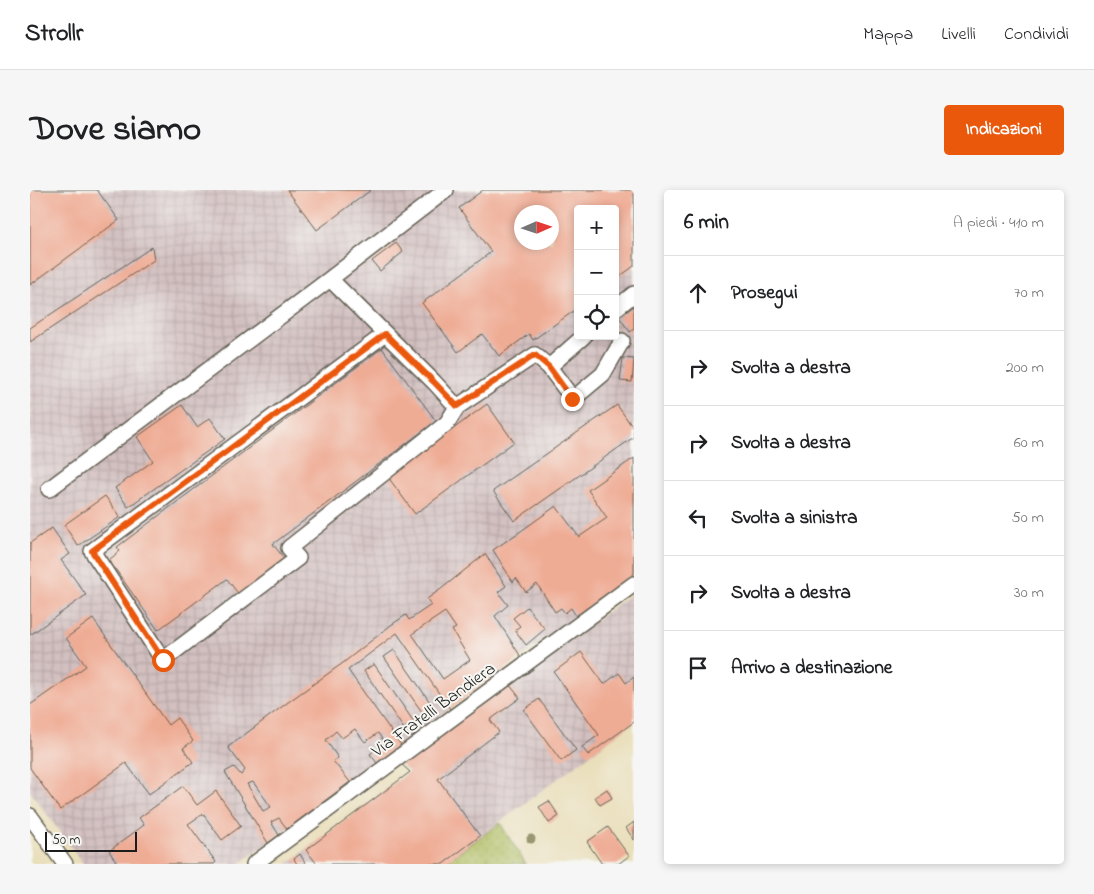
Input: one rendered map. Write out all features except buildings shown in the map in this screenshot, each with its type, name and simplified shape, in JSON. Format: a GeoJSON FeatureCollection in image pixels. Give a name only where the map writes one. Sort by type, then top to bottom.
{"type":"FeatureCollection","features":[{"type":"Feature","properties":{"kind":"street"},"geometry":{"type":"LineString","coordinates":[[49,490],[446,190]]}},
{"type":"Feature","properties":{"kind":"street"},"geometry":{"type":"LineString","coordinates":[[330,279],[457,406]]}},
{"type":"Feature","properties":{"kind":"street"},"geometry":{"type":"LineString","coordinates":[[619,306],[634,294]]}},
{"type":"Feature","properties":{"kind":"street"},"geometry":{"type":"LineString","coordinates":[[385,334],[92,551],[163,660],[298,558],[289,548],[446,423],[457,406],[535,355],[549,367],[572,399],[603,374],[622,340]]}},
{"type":"Feature","properties":{"kind":"street"},"geometry":{"type":"LineString","coordinates":[[549,367],[579,340]]}},
{"type":"Feature","properties":{"kind":"street","name":"Via Fratelli Bandiera"},"geometry":{"type":"LineString","coordinates":[[254,864],[634,584]]}},
{"type":"Feature","properties":{"kind":"street"},"geometry":{"type":"LineString","coordinates":[[30,816],[65,864]]}},
{"type":"Feature","properties":{"kind":"shaded area"},"geometry":{"type":"Polygon","coordinates":[[[30,190],[634,190],[634,329],[630,332],[634,336],[634,574],[239,864],[83,864],[30,791],[30,190]]]}},
{"type":"Feature","properties":{"kind":"shaded area"},"geometry":{"type":"Polygon","coordinates":[[[634,592],[634,722],[443,864],[287,864],[409,772],[400,763],[634,592]]]}},
{"type":"Feature","properties":{"kind":"green space"},"geometry":{"type":"Polygon","coordinates":[[[500,823],[526,864],[443,864],[500,823]]]}},
{"type":"Feature","properties":{"kind":"route"},"geometry":{"type":"LineString","coordinates":[[163,660],[92,551],[385,334],[457,406],[535,355],[549,367],[572,399]]}}]}
